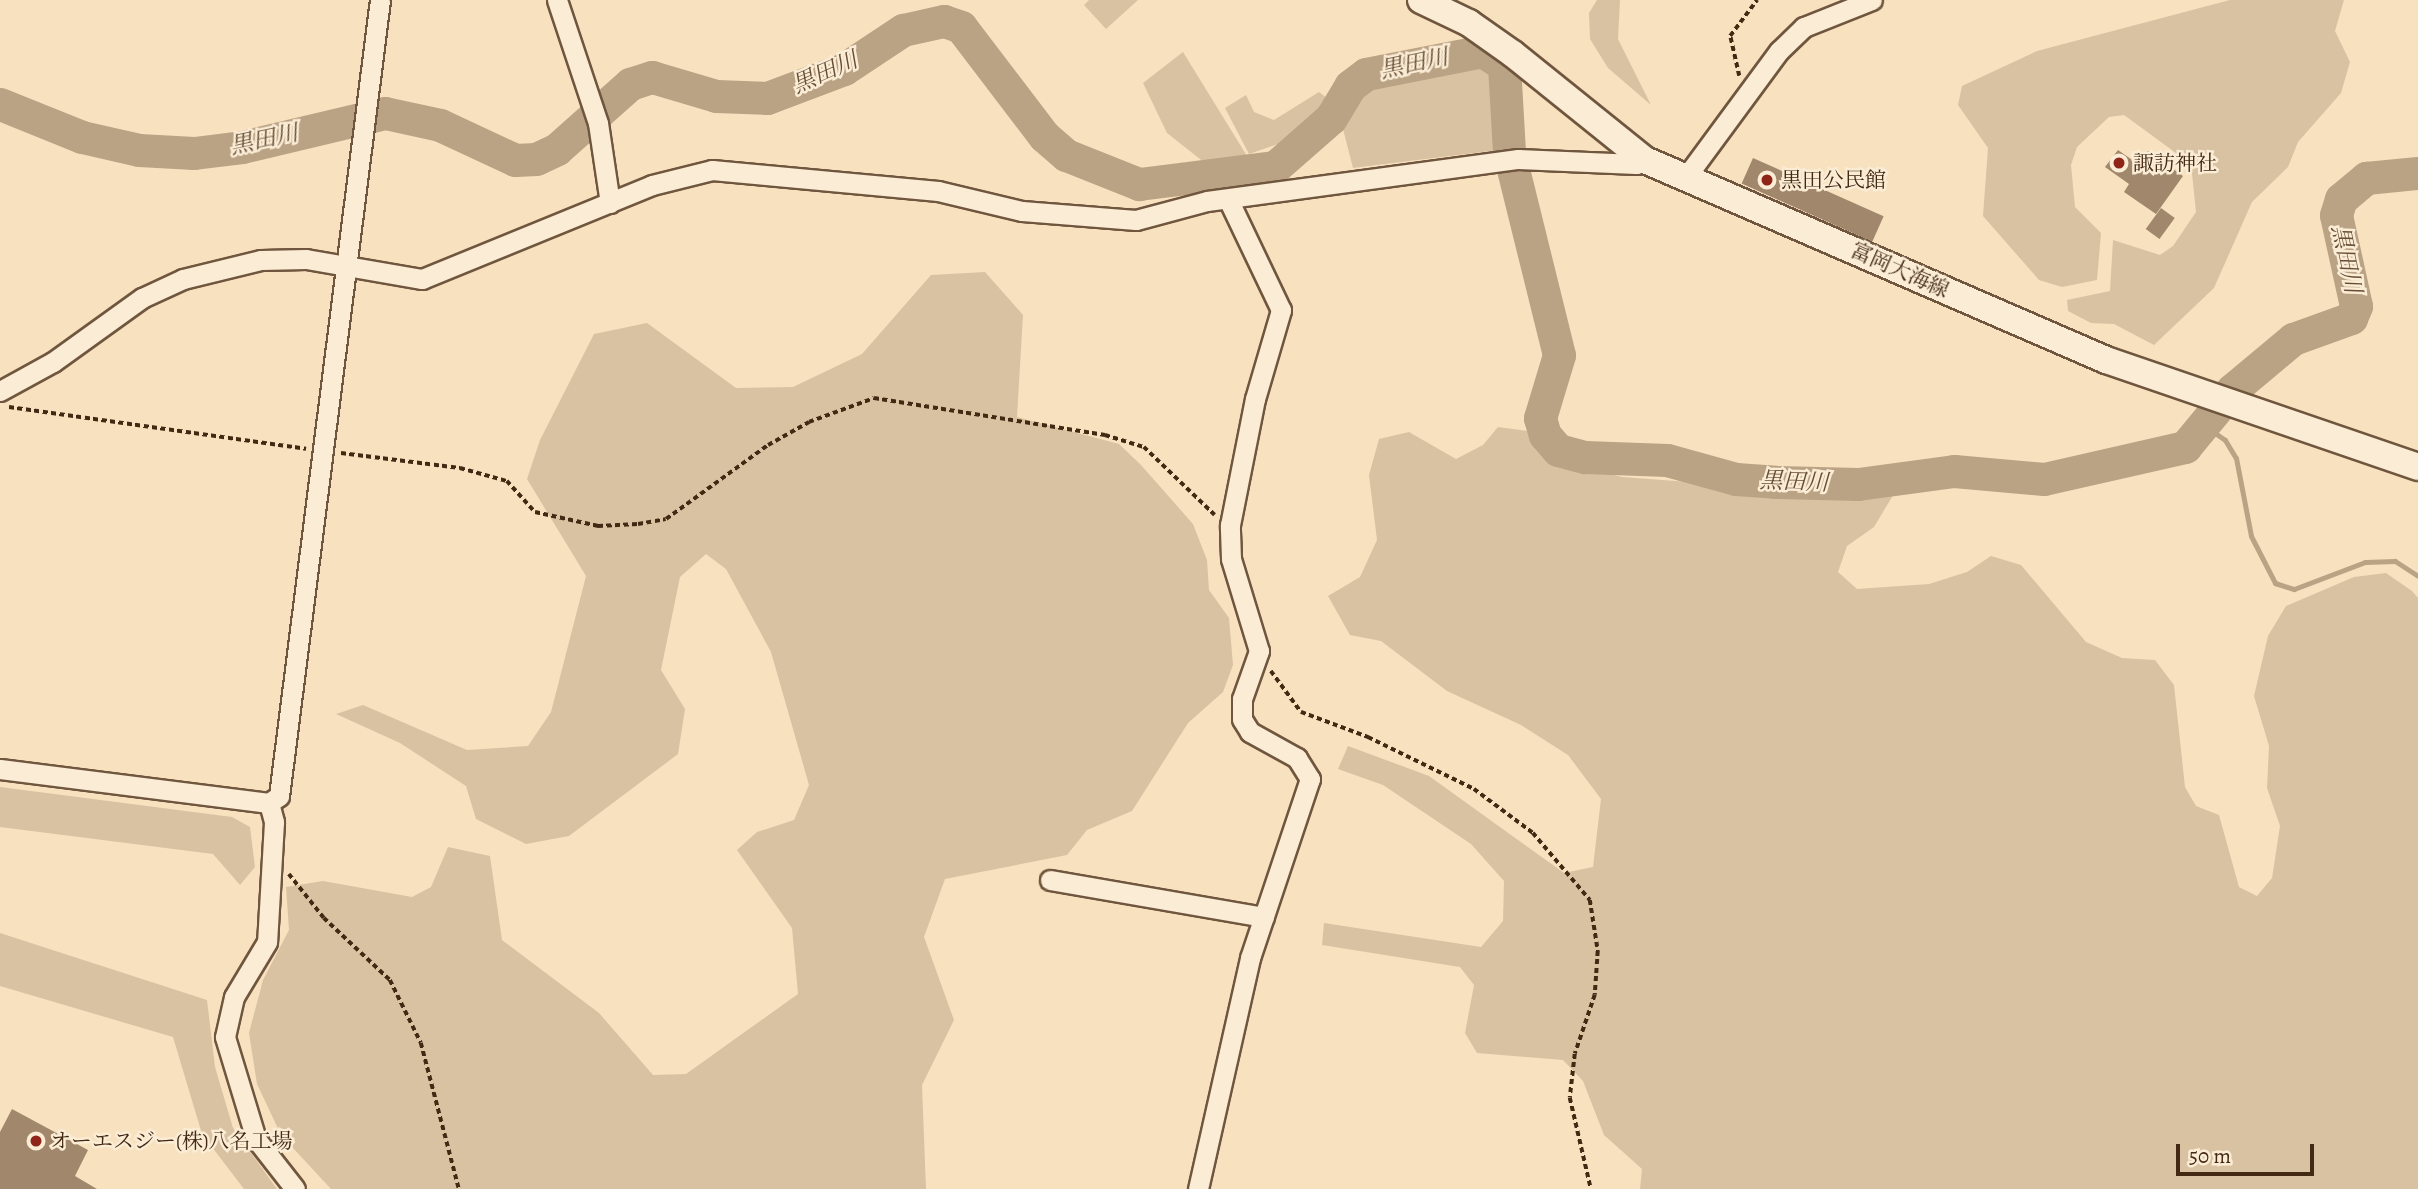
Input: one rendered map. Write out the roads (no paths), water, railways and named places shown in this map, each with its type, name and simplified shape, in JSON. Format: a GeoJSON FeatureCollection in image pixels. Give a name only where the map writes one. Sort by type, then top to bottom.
{"type":"FeatureCollection","features":[{"type":"Feature","properties":{"kind":"main road","name":"富岡大海線"},"geometry":{"type":"LineString","coordinates":[[1420,0],[1502,46],[1646,160],[2106,360],[2418,467]]}},
{"type":"Feature","properties":{"kind":"street"},"geometry":{"type":"LineString","coordinates":[[0,769],[270,803],[279,796],[363,105],[380,0]]}},
{"type":"Feature","properties":{"kind":"street"},"geometry":{"type":"LineString","coordinates":[[557,0],[598,123],[610,203]]}},
{"type":"Feature","properties":{"kind":"street"},"geometry":{"type":"LineString","coordinates":[[1686,177],[1745,97],[1804,27],[1872,0]]}},
{"type":"Feature","properties":{"kind":"street"},"geometry":{"type":"LineString","coordinates":[[0,391],[53,362],[142,298],[183,279],[261,260],[344,263],[422,279],[610,203],[712,170],[939,191],[1023,211],[1093,219],[1136,220],[1229,201],[1510,160],[1636,164],[1646,160]]}},
{"type":"Feature","properties":{"kind":"street"},"geometry":{"type":"LineString","coordinates":[[1198,1189],[1264,916],[1284,868],[1310,779],[1297,758],[1250,732],[1242,719],[1242,699],[1259,651],[1231,559],[1230,526],[1255,399],[1281,310],[1229,201]]}},
{"type":"Feature","properties":{"kind":"street"},"geometry":{"type":"LineString","coordinates":[[270,803],[271,864],[267,942],[234,997],[225,1037],[256,1139],[295,1189]]}},
{"type":"Feature","properties":{"kind":"street"},"geometry":{"type":"LineString","coordinates":[[1050,880],[1264,916]]}},
{"type":"Feature","properties":{"kind":"waterway","name":"黒田川"},"geometry":{"type":"LineString","coordinates":[[0,104],[82,137],[139,150],[194,153],[242,147],[385,113],[440,125],[515,160],[536,159],[557,149],[630,84],[652,77],[716,96],[767,98],[844,69],[903,30],[944,21],[961,27],[1044,136],[1066,155],[1139,184],[1275,167],[1331,118],[1350,86],[1366,74],[1483,51],[1504,65],[1509,153],[1559,355],[1540,418],[1545,435],[1558,450],[1585,457],[1667,460],[1736,479],[1775,482],[1858,484],[1954,471],[2044,479],[2185,447],[2232,390],[2293,339],[2351,318],[2356,306],[2336,215],[2341,199],[2366,178],[2418,173]]}},
{"type":"Feature","properties":{"kind":"waterway"},"geometry":{"type":"LineString","coordinates":[[2205,426],[2225,440],[2236,458],[2251,536],[2275,583],[2294,589],[2365,562],[2395,561],[2418,576]]}},
{"type":"Feature","properties":{"kind":"place","name":"諏訪神社"},"geometry":{"type":"Point","coordinates":[2119,163]}},
{"type":"Feature","properties":{"kind":"place","name":"黒田公民館"},"geometry":{"type":"Point","coordinates":[1767,180]}},
{"type":"Feature","properties":{"kind":"place","name":"オーエスジー(株)八名工場"},"geometry":{"type":"Point","coordinates":[36,1141]}}]}
